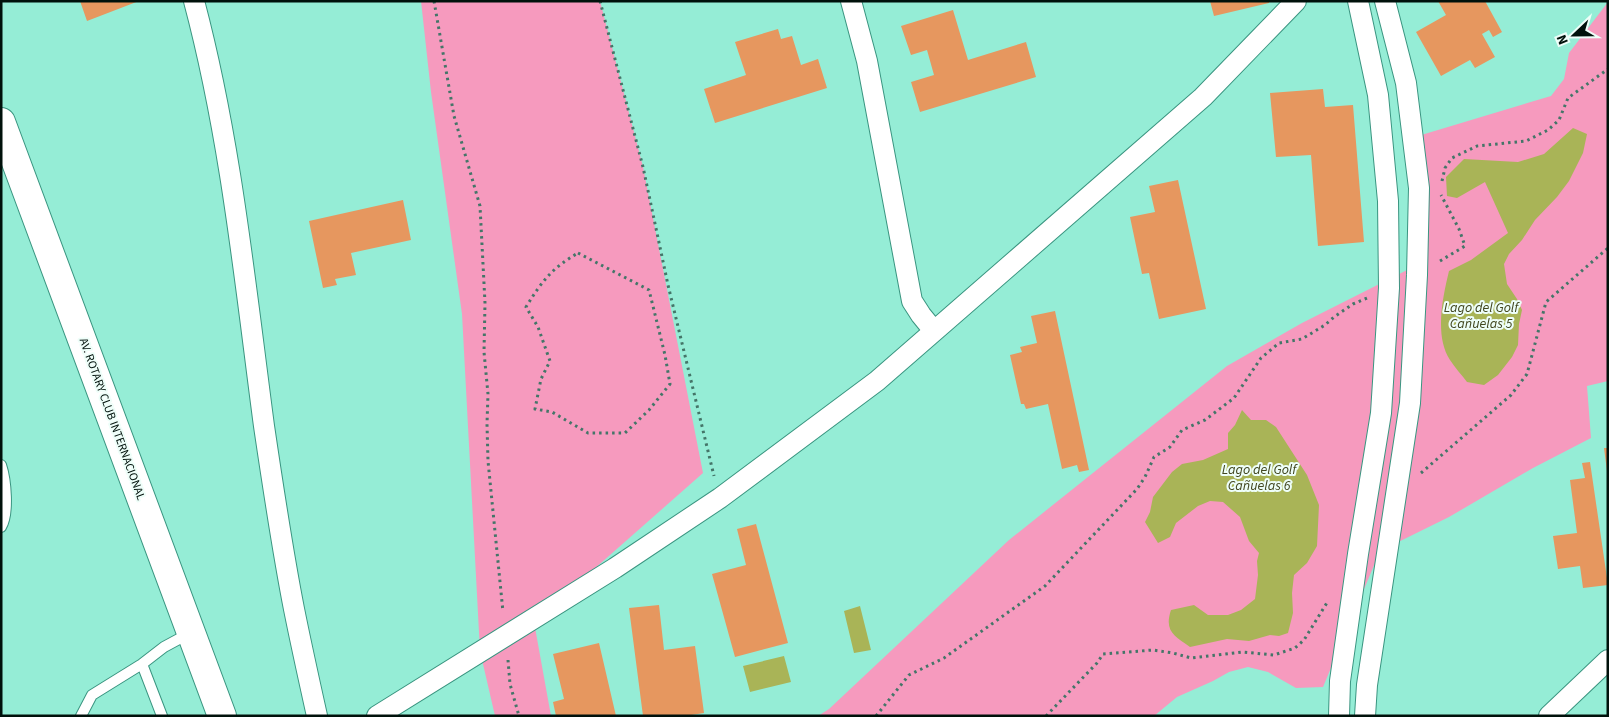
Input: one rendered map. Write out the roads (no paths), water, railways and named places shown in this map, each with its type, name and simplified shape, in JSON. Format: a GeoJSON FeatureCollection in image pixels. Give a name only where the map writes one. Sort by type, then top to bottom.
{"type":"FeatureCollection","features":[{"type":"Feature","properties":{"kind":"main road","name":"AV. ROTARY CLUB INTERNACIONAL"},"geometry":{"type":"LineString","coordinates":[[1,122],[222,716]]}},
{"type":"Feature","properties":{"kind":"street"},"geometry":{"type":"LineString","coordinates":[[194,1],[222,123],[276,504],[294,609],[317,716]]}},
{"type":"Feature","properties":{"kind":"street"},"geometry":{"type":"LineString","coordinates":[[851,1],[867,61],[912,302],[934,331]]}},
{"type":"Feature","properties":{"kind":"street"},"geometry":{"type":"LineString","coordinates":[[377,716],[615,568],[720,498],[877,380],[1203,96],[1296,1]]}},
{"type":"Feature","properties":{"kind":"street"},"geometry":{"type":"LineString","coordinates":[[1339,716],[1340,681],[1381,413],[1389,288],[1388,201],[1378,96],[1358,1]]}},
{"type":"Feature","properties":{"kind":"street"},"geometry":{"type":"LineString","coordinates":[[1366,716],[1367,685],[1410,403],[1417,275],[1419,188],[1406,83],[1385,1]]}},
{"type":"Feature","properties":{"kind":"street"},"geometry":{"type":"LineString","coordinates":[[1549,716],[1608,660]]}},
{"type":"Feature","properties":{"kind":"lane"},"geometry":{"type":"LineString","coordinates":[[1,465],[5,477],[5,521],[1,527]]}},
{"type":"Feature","properties":{"kind":"lane"},"geometry":{"type":"LineString","coordinates":[[81,716],[92,695],[142,664],[164,647],[191,632]]}},
{"type":"Feature","properties":{"kind":"lane"},"geometry":{"type":"LineString","coordinates":[[142,664],[162,716]]}},
{"type":"Feature","properties":{"kind":"water","name":"Lago del Golf Cañuelas 5"},"geometry":{"type":"Polygon","coordinates":[[[1573,128],[1587,134],[1583,153],[1569,181],[1535,220],[1522,240],[1509,254],[1504,264],[1507,284],[1522,310],[1518,345],[1512,357],[1498,375],[1484,385],[1467,382],[1450,360],[1442,339],[1441,316],[1449,271],[1471,260],[1508,233],[1485,182],[1457,198],[1447,196],[1446,177],[1464,159],[1518,162],[1544,154],[1573,128]]]}},
{"type":"Feature","properties":{"kind":"water","name":"Lago del Golf Cañuelas 6"},"geometry":{"type":"Polygon","coordinates":[[[1242,410],[1251,420],[1266,420],[1276,427],[1307,475],[1319,505],[1317,546],[1307,563],[1294,575],[1292,593],[1293,613],[1288,633],[1279,636],[1270,635],[1249,641],[1227,639],[1190,647],[1179,640],[1172,632],[1169,623],[1171,610],[1194,605],[1208,615],[1228,615],[1241,610],[1255,599],[1259,553],[1249,541],[1240,517],[1223,502],[1210,501],[1198,506],[1176,523],[1170,537],[1158,543],[1145,522],[1150,512],[1153,497],[1172,472],[1182,464],[1203,460],[1228,449],[1228,433],[1235,425],[1242,410]]]}},
{"type":"Feature","properties":{"kind":"water"},"geometry":{"type":"Polygon","coordinates":[[[860,606],[871,650],[854,653],[844,611],[860,606]]]}},
{"type":"Feature","properties":{"kind":"water"},"geometry":{"type":"Polygon","coordinates":[[[784,656],[791,682],[750,692],[743,666],[784,656]]]}}]}
